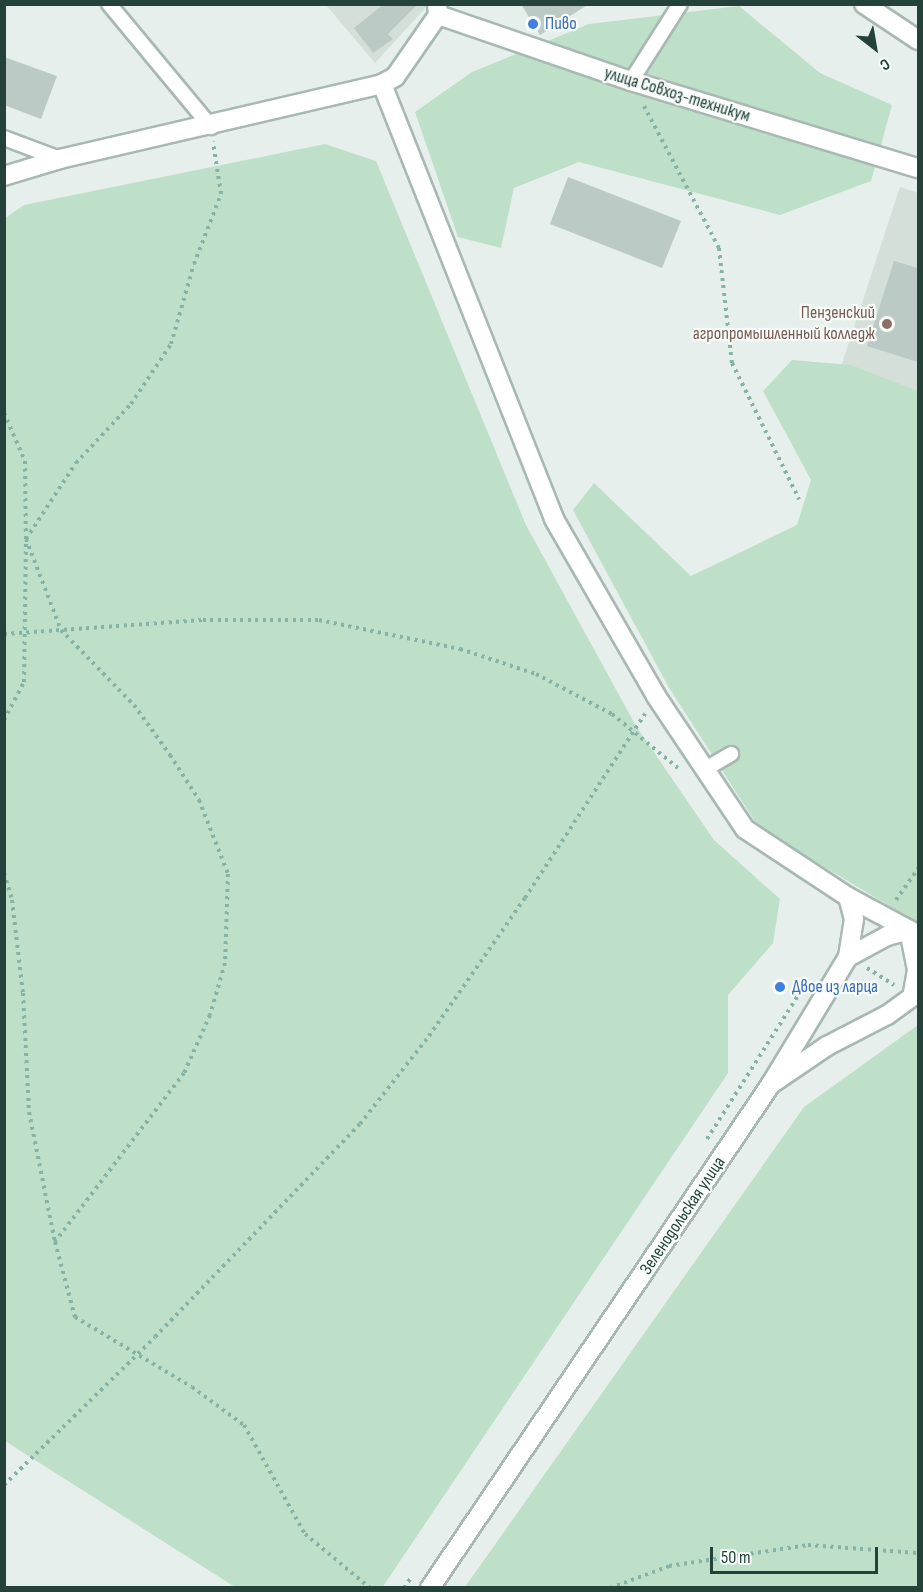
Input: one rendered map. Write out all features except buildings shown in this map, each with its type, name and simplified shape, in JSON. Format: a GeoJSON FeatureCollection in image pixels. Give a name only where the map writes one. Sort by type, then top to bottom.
{"type":"FeatureCollection","features":[{"type":"Feature","properties":{"kind":"street"},"geometry":{"type":"LineString","coordinates":[[864,4],[918,40]]}},
{"type":"Feature","properties":{"kind":"street"},"geometry":{"type":"LineString","coordinates":[[4,176],[60,159],[211,127],[382,84],[395,77],[438,10]]}},
{"type":"Feature","properties":{"kind":"street","name":"улица Совхоз-техникум"},"geometry":{"type":"LineString","coordinates":[[438,10],[631,81],[918,168]]}},
{"type":"Feature","properties":{"kind":"street"},"geometry":{"type":"LineString","coordinates":[[382,84],[554,519],[656,696],[745,829],[848,897],[914,933]]}},
{"type":"Feature","properties":{"kind":"street","name":"Зеленодольская улица"},"geometry":{"type":"LineString","coordinates":[[430,1587],[855,961],[854,919],[848,897]]}},
{"type":"Feature","properties":{"kind":"street"},"geometry":{"type":"LineString","coordinates":[[855,961],[887,936],[914,933]]}},
{"type":"Feature","properties":{"kind":"street"},"geometry":{"type":"LineString","coordinates":[[771,1084],[827,1046],[887,1016],[909,991],[917,970],[914,933]]}},
{"type":"Feature","properties":{"kind":"lane"},"geometry":{"type":"LineString","coordinates":[[110,4],[211,127]]}},
{"type":"Feature","properties":{"kind":"lane"},"geometry":{"type":"LineString","coordinates":[[631,81],[651,44],[680,4]]}},
{"type":"Feature","properties":{"kind":"lane"},"geometry":{"type":"LineString","coordinates":[[4,138],[60,159]]}},
{"type":"Feature","properties":{"kind":"lane"},"geometry":{"type":"LineString","coordinates":[[706,770],[731,754]]}},
{"type":"Feature","properties":{"kind":"path"},"geometry":{"type":"LineString","coordinates":[[631,81],[719,248],[732,363],[799,499]]}},
{"type":"Feature","properties":{"kind":"path"},"geometry":{"type":"LineString","coordinates":[[26,539],[76,463],[131,404],[171,344],[194,264],[221,194],[211,127]]}},
{"type":"Feature","properties":{"kind":"path"},"geometry":{"type":"LineString","coordinates":[[4,413],[25,461],[26,539],[24,682],[4,720]]}},
{"type":"Feature","properties":{"kind":"path"},"geometry":{"type":"LineString","coordinates":[[26,539],[61,630],[134,705],[170,755],[199,800],[228,874],[225,963],[210,1015],[184,1073],[55,1242]]}},
{"type":"Feature","properties":{"kind":"path"},"geometry":{"type":"LineString","coordinates":[[4,634],[203,620],[319,620],[460,649],[536,674],[612,714],[681,770],[706,770]]}},
{"type":"Feature","properties":{"kind":"path"},"geometry":{"type":"LineString","coordinates":[[4,1485],[265,1225],[360,1124],[468,981],[656,696]]}},
{"type":"Feature","properties":{"kind":"path"},"geometry":{"type":"LineString","coordinates":[[886,919],[918,868]]}},
{"type":"Feature","properties":{"kind":"path"},"geometry":{"type":"LineString","coordinates":[[4,873],[12,900],[23,993],[29,1112],[55,1242],[75,1317],[134,1355],[192,1387],[244,1425],[305,1534],[370,1587]]}},
{"type":"Feature","properties":{"kind":"path"},"geometry":{"type":"LineString","coordinates":[[855,961],[909,991]]}},
{"type":"Feature","properties":{"kind":"path"},"geometry":{"type":"LineString","coordinates":[[610,1587],[669,1566],[808,1545],[918,1553]]}},
{"type":"Feature","properties":{"kind":"shaded area"},"geometry":{"type":"Polygon","coordinates":[[[429,4],[375,63],[326,5],[429,4]]]}},
{"type":"Feature","properties":{"kind":"shaded area","name":"Пензенский агропромышленный колледж"},"geometry":{"type":"Polygon","coordinates":[[[900,187],[918,193],[918,412],[835,385],[900,187]]]}},
{"type":"Feature","properties":{"kind":"green space"},"geometry":{"type":"Polygon","coordinates":[[[739,6],[820,73],[892,105],[871,181],[780,215],[579,162],[514,188],[501,248],[458,237],[415,112],[472,72],[589,24],[739,6]]]}},
{"type":"Feature","properties":{"kind":"green space"},"geometry":{"type":"Polygon","coordinates":[[[325,144],[376,161],[526,525],[636,726],[714,840],[780,899],[773,943],[728,995],[728,1073],[382,1588],[235,1587],[5,1441],[5,218],[24,205],[325,144]]]}},
{"type":"Feature","properties":{"kind":"green space"},"geometry":{"type":"Polygon","coordinates":[[[792,360],[851,365],[918,391],[918,923],[759,828],[668,686],[573,510],[594,483],[691,576],[797,525],[811,480],[763,391],[792,360]]]}},
{"type":"Feature","properties":{"kind":"green space"},"geometry":{"type":"Polygon","coordinates":[[[918,1025],[918,1587],[465,1587],[804,1107],[918,1025]]]}},
{"type":"Feature","properties":{"kind":"place","name":"Пиво"},"geometry":{"type":"Point","coordinates":[533,24]}},
{"type":"Feature","properties":{"kind":"place","name":"Пензенский агропромышленный колледж"},"geometry":{"type":"Point","coordinates":[887,324]}},
{"type":"Feature","properties":{"kind":"place","name":"Двое из ларца"},"geometry":{"type":"Point","coordinates":[780,987]}}]}
